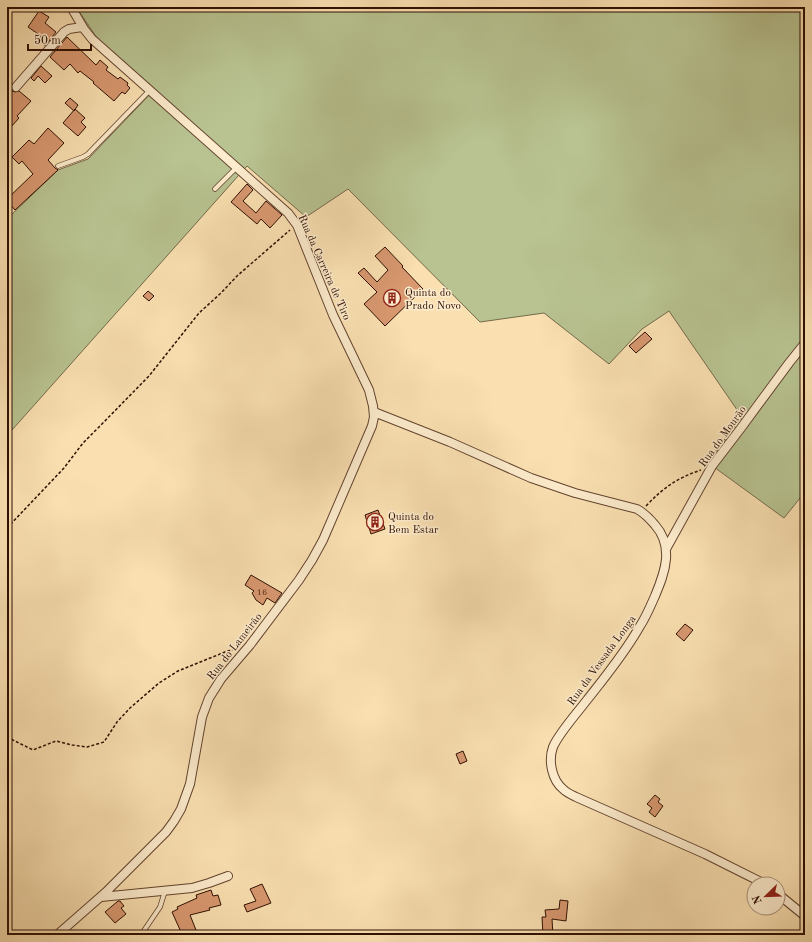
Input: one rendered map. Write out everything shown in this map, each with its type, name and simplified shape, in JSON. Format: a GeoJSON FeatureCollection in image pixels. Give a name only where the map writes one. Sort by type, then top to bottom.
{"type":"FeatureCollection","features":[{"type":"Feature","properties":{"kind":"street","name":"Rua da Carreira de Tiro"},"geometry":{"type":"LineString","coordinates":[[71,7],[82,27],[98,45],[288,212],[297,224],[333,315],[369,390],[373,401],[374,412]]}},
{"type":"Feature","properties":{"kind":"street"},"geometry":{"type":"LineString","coordinates":[[16,87],[64,32],[70,29],[82,27]]}},
{"type":"Feature","properties":{"kind":"street","name":"Rua do Mourão"},"geometry":{"type":"LineString","coordinates":[[666,549],[712,466],[805,343]]}},
{"type":"Feature","properties":{"kind":"street","name":"Rua da Vessada Longa"},"geometry":{"type":"LineString","coordinates":[[374,412],[450,442],[531,478],[581,494],[630,507],[641,512],[652,521],[664,539],[666,549],[663,577],[648,612],[630,643],[553,747],[551,763],[553,772],[559,785],[564,790],[576,797],[705,854],[749,876]]}},
{"type":"Feature","properties":{"kind":"street","name":"Rua do Lameirão"},"geometry":{"type":"LineString","coordinates":[[57,935],[101,897],[166,832],[174,821],[181,809],[190,784],[199,730],[205,708],[221,679],[250,645],[299,580],[312,560],[323,540],[372,426],[374,412]]}},
{"type":"Feature","properties":{"kind":"street"},"geometry":{"type":"LineString","coordinates":[[101,897],[200,886],[228,876]]}},
{"type":"Feature","properties":{"kind":"street"},"geometry":{"type":"LineString","coordinates":[[786,901],[805,916]]}},
{"type":"Feature","properties":{"kind":"lane"},"geometry":{"type":"LineString","coordinates":[[58,166],[82,158],[88,154],[150,90]]}},
{"type":"Feature","properties":{"kind":"lane"},"geometry":{"type":"LineString","coordinates":[[215,188],[237,167]]}},
{"type":"Feature","properties":{"kind":"lane"},"geometry":{"type":"LineString","coordinates":[[143,932],[160,907],[165,890]]}},
{"type":"Feature","properties":{"kind":"path"},"geometry":{"type":"LineString","coordinates":[[7,528],[64,468],[82,443],[149,376],[199,313],[237,276],[297,224]]}},
{"type":"Feature","properties":{"kind":"path"},"geometry":{"type":"LineString","coordinates":[[641,512],[654,498],[676,480],[712,466]]}},
{"type":"Feature","properties":{"kind":"path"},"geometry":{"type":"LineString","coordinates":[[7,737],[33,750],[56,741],[72,746],[87,748],[104,742],[117,722],[130,708],[160,683],[178,671],[225,652],[250,645]]}},
{"type":"Feature","properties":{"kind":"green space"},"geometry":{"type":"Polygon","coordinates":[[[76,7],[805,7],[805,492],[784,518],[707,462],[742,417],[669,311],[642,329],[609,364],[544,313],[480,322],[348,189],[306,217],[247,166],[12,430],[7,425],[7,219],[58,170],[88,159],[155,89],[97,38],[76,7]]]}},
{"type":"Feature","properties":{"kind":"building"},"geometry":{"type":"Polygon","coordinates":[[[39,11],[49,17],[45,23],[56,32],[45,46],[38,40],[41,36],[28,27],[39,11]]]}},
{"type":"Feature","properties":{"kind":"building"},"geometry":{"type":"Polygon","coordinates":[[[67,37],[96,65],[100,60],[108,67],[106,70],[118,79],[120,77],[128,83],[127,85],[130,88],[125,94],[122,92],[114,101],[80,71],[78,73],[70,64],[64,70],[50,57],[67,37]]]}},
{"type":"Feature","properties":{"kind":"building"},"geometry":{"type":"Polygon","coordinates":[[[41,66],[52,76],[45,83],[38,76],[34,81],[31,78],[41,66]]]}},
{"type":"Feature","properties":{"kind":"building"},"geometry":{"type":"Polygon","coordinates":[[[7,80],[12,84],[12,91],[19,91],[31,101],[17,116],[19,118],[11,127],[7,123],[7,80]]]}},
{"type":"Feature","properties":{"kind":"building"},"geometry":{"type":"Polygon","coordinates":[[[70,98],[78,105],[74,111],[65,103],[70,98]]]}},
{"type":"Feature","properties":{"kind":"building"},"geometry":{"type":"Polygon","coordinates":[[[75,109],[85,118],[81,122],[86,127],[78,136],[63,123],[75,109]]]}},
{"type":"Feature","properties":{"kind":"building"},"geometry":{"type":"Polygon","coordinates":[[[48,128],[64,143],[48,160],[58,170],[15,210],[9,203],[10,201],[7,199],[33,174],[22,161],[19,164],[12,157],[29,140],[34,144],[48,128]]]}},
{"type":"Feature","properties":{"kind":"building"},"geometry":{"type":"Polygon","coordinates":[[[247,184],[253,190],[243,201],[256,213],[266,201],[282,215],[270,228],[261,219],[257,224],[231,202],[247,184]]]}},
{"type":"Feature","properties":{"kind":"building","name":"Quinta do Prado Novo"},"geometry":{"type":"Polygon","coordinates":[[[385,247],[423,289],[385,326],[364,304],[377,292],[358,273],[364,268],[377,282],[388,270],[375,256],[385,247]]]}},
{"type":"Feature","properties":{"kind":"building"},"geometry":{"type":"Polygon","coordinates":[[[148,291],[154,296],[149,301],[143,296],[148,291]]]}},
{"type":"Feature","properties":{"kind":"building"},"geometry":{"type":"Polygon","coordinates":[[[645,332],[652,339],[636,353],[629,346],[645,332]]]}},
{"type":"Feature","properties":{"kind":"building","name":"Quinta do Bem Estar"},"geometry":{"type":"Polygon","coordinates":[[[378,510],[385,529],[371,534],[365,515],[378,510]]]}},
{"type":"Feature","properties":{"kind":"building"},"geometry":{"type":"Polygon","coordinates":[[[251,575],[282,593],[275,603],[267,598],[263,605],[256,600],[252,593],[254,591],[245,585],[251,575]]]}},
{"type":"Feature","properties":{"kind":"building"},"geometry":{"type":"Polygon","coordinates":[[[685,624],[693,630],[684,641],[676,634],[685,624]]]}},
{"type":"Feature","properties":{"kind":"building"},"geometry":{"type":"Polygon","coordinates":[[[463,751],[467,761],[460,764],[456,754],[463,751]]]}},
{"type":"Feature","properties":{"kind":"building"},"geometry":{"type":"Polygon","coordinates":[[[655,795],[660,799],[658,802],[663,806],[655,817],[649,812],[652,808],[647,804],[655,795]]]}},
{"type":"Feature","properties":{"kind":"building"},"geometry":{"type":"Polygon","coordinates":[[[262,884],[271,903],[247,912],[244,905],[256,901],[250,889],[262,884]]]}},
{"type":"Feature","properties":{"kind":"building"},"geometry":{"type":"Polygon","coordinates":[[[211,890],[213,896],[218,895],[221,905],[209,908],[210,910],[190,915],[196,930],[186,934],[184,930],[181,932],[172,912],[178,909],[177,907],[197,898],[196,895],[211,890]]]}},
{"type":"Feature","properties":{"kind":"building"},"geometry":{"type":"Polygon","coordinates":[[[560,900],[568,901],[566,921],[552,919],[553,935],[543,935],[542,917],[546,917],[545,910],[559,909],[560,900]]]}},
{"type":"Feature","properties":{"kind":"building"},"geometry":{"type":"Polygon","coordinates":[[[120,901],[124,906],[121,908],[126,914],[115,923],[105,912],[120,901]]]}},
{"type":"Feature","properties":{"kind":"place","name":"Quinta do Prado Novo"},"geometry":{"type":"Point","coordinates":[392,298]}},
{"type":"Feature","properties":{"kind":"place","name":"Quinta do Bem Estar"},"geometry":{"type":"Point","coordinates":[375,522]}}]}
